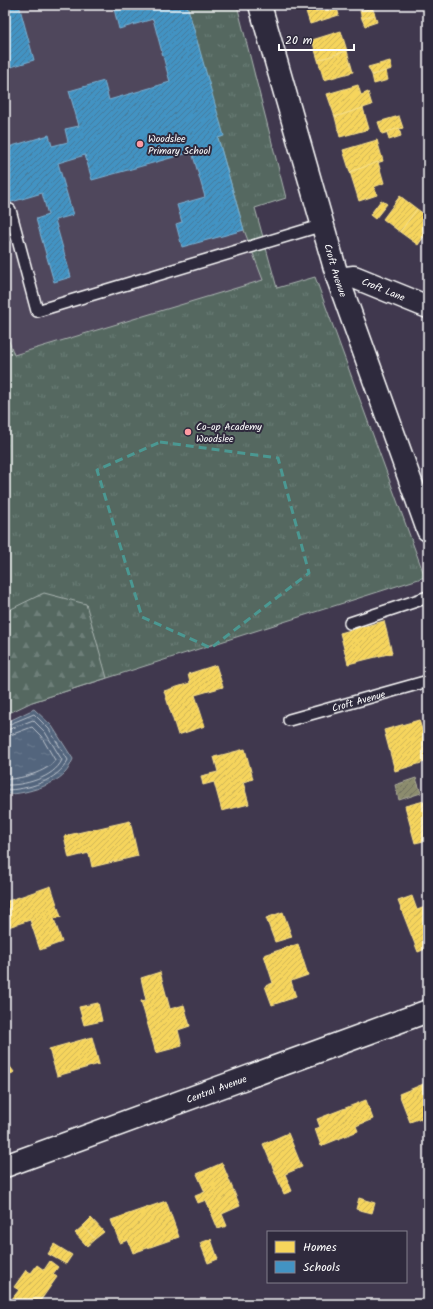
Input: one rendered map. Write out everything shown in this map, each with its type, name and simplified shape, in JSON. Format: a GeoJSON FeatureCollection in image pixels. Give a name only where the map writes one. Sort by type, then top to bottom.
{"type":"FeatureCollection","features":[{"type":"Feature","properties":{"kind":"street","name":"Croft Avenue"},"geometry":{"type":"LineString","coordinates":[[260,5],[338,279],[428,530]]}},
{"type":"Feature","properties":{"kind":"street","name":"Croft Lane"},"geometry":{"type":"LineString","coordinates":[[338,279],[354,277],[428,307]]}},
{"type":"Feature","properties":{"kind":"street","name":"Central Avenue"},"geometry":{"type":"LineString","coordinates":[[5,1166],[428,1011]]}},
{"type":"Feature","properties":{"kind":"lane"},"geometry":{"type":"LineString","coordinates":[[10,210],[37,311],[323,225]]}},
{"type":"Feature","properties":{"kind":"lane"},"geometry":{"type":"LineString","coordinates":[[350,623],[428,597]]}},
{"type":"Feature","properties":{"kind":"lane","name":"Croft Avenue"},"geometry":{"type":"LineString","coordinates":[[289,720],[428,681]]}},
{"type":"Feature","properties":{"kind":"highlighted area"},"geometry":{"type":"Polygon","coordinates":[[[160,442],[278,458],[309,573],[211,648],[142,617],[97,470],[160,442]]]}},
{"type":"Feature","properties":{"kind":"shaded area","name":"Co-op Academy Woodslee"},"geometry":{"type":"Polygon","coordinates":[[[5,5],[237,5],[286,198],[255,208],[277,288],[315,277],[425,577],[32,702],[5,645],[5,5]]]}},
{"type":"Feature","properties":{"kind":"green space","name":"Co-op Academy Woodslee"},"geometry":{"type":"Polygon","coordinates":[[[187,5],[237,5],[286,198],[255,208],[277,288],[315,277],[425,577],[32,702],[5,645],[5,330],[14,355],[263,280],[244,230],[218,138],[223,136],[187,5]]]}},
{"type":"Feature","properties":{"kind":"green space"},"geometry":{"type":"Polygon","coordinates":[[[44,593],[86,604],[107,678],[32,702],[5,715],[5,612],[44,593]]]}},
{"type":"Feature","properties":{"kind":"water"},"geometry":{"type":"Polygon","coordinates":[[[34,709],[52,726],[73,759],[66,772],[53,782],[37,789],[20,793],[5,794],[5,723],[34,709]]]}},
{"type":"Feature","properties":{"kind":"building: Homes"},"geometry":{"type":"Polygon","coordinates":[[[304,5],[336,5],[339,15],[310,24],[304,5]]]}},
{"type":"Feature","properties":{"kind":"building: Homes"},"geometry":{"type":"Polygon","coordinates":[[[372,7],[375,15],[362,19],[360,11],[372,7]]]}},
{"type":"Feature","properties":{"kind":"building: Homes"},"geometry":{"type":"Polygon","coordinates":[[[375,15],[377,22],[365,26],[362,19],[375,15]]]}},
{"type":"Feature","properties":{"kind":"building: Homes"},"geometry":{"type":"Polygon","coordinates":[[[341,31],[347,51],[318,60],[312,40],[341,31]]]}},
{"type":"Feature","properties":{"kind":"building: Homes"},"geometry":{"type":"Polygon","coordinates":[[[347,51],[353,72],[324,80],[318,60],[347,51]]]}},
{"type":"Feature","properties":{"kind":"building: Homes"},"geometry":{"type":"Polygon","coordinates":[[[390,61],[392,69],[372,75],[368,67],[390,61]]]}},
{"type":"Feature","properties":{"kind":"building: Homes"},"geometry":{"type":"Polygon","coordinates":[[[386,71],[388,80],[374,84],[372,75],[386,71]]]}},
{"type":"Feature","properties":{"kind":"building: Homes"},"geometry":{"type":"Polygon","coordinates":[[[358,85],[361,95],[368,92],[372,105],[335,117],[327,94],[358,85]]]}},
{"type":"Feature","properties":{"kind":"building: Homes"},"geometry":{"type":"Polygon","coordinates":[[[363,108],[369,129],[340,137],[335,117],[363,108]]]}},
{"type":"Feature","properties":{"kind":"building: Homes"},"geometry":{"type":"Polygon","coordinates":[[[399,116],[403,128],[382,134],[378,122],[399,116]]]}},
{"type":"Feature","properties":{"kind":"building: Homes"},"geometry":{"type":"Polygon","coordinates":[[[399,128],[401,136],[389,140],[387,132],[399,128]]]}},
{"type":"Feature","properties":{"kind":"building: Homes"},"geometry":{"type":"Polygon","coordinates":[[[377,140],[383,161],[350,172],[343,150],[377,140]]]}},
{"type":"Feature","properties":{"kind":"building: Homes"},"geometry":{"type":"Polygon","coordinates":[[[378,162],[384,183],[374,187],[377,195],[359,201],[350,172],[378,162]]]}},
{"type":"Feature","properties":{"kind":"building: Homes"},"geometry":{"type":"Polygon","coordinates":[[[400,196],[417,209],[400,232],[383,219],[400,196]]]}},
{"type":"Feature","properties":{"kind":"building: Homes"},"geometry":{"type":"Polygon","coordinates":[[[381,200],[387,204],[375,219],[370,215],[381,200]]]}},
{"type":"Feature","properties":{"kind":"building: Homes"},"geometry":{"type":"Polygon","coordinates":[[[417,209],[428,217],[428,231],[418,245],[400,232],[417,209]]]}},
{"type":"Feature","properties":{"kind":"building: Homes"},"geometry":{"type":"Polygon","coordinates":[[[384,621],[392,653],[348,664],[340,633],[384,621]]]}},
{"type":"Feature","properties":{"kind":"building: Homes"},"geometry":{"type":"Polygon","coordinates":[[[216,665],[223,687],[195,695],[205,726],[178,735],[164,691],[190,683],[188,674],[216,665]]]}},
{"type":"Feature","properties":{"kind":"building: Homes"},"geometry":{"type":"Polygon","coordinates":[[[419,720],[428,749],[428,761],[395,771],[384,730],[419,720]]]}},
{"type":"Feature","properties":{"kind":"building: Homes"},"geometry":{"type":"Polygon","coordinates":[[[245,749],[253,779],[243,782],[249,804],[222,811],[214,782],[203,785],[201,776],[218,772],[214,757],[245,749]]]}},
{"type":"Feature","properties":{"kind":"building: Homes"},"geometry":{"type":"Polygon","coordinates":[[[428,800],[428,840],[415,843],[405,806],[428,800]]]}},
{"type":"Feature","properties":{"kind":"building: Homes"},"geometry":{"type":"Polygon","coordinates":[[[130,821],[138,856],[92,867],[89,853],[69,858],[64,836],[130,821]]]}},
{"type":"Feature","properties":{"kind":"building: Homes"},"geometry":{"type":"Polygon","coordinates":[[[51,886],[61,917],[54,919],[62,942],[40,950],[30,920],[5,928],[5,902],[51,886]]]}},
{"type":"Feature","properties":{"kind":"building: Homes"},"geometry":{"type":"Polygon","coordinates":[[[412,896],[417,910],[428,906],[428,948],[418,952],[398,901],[412,896]]]}},
{"type":"Feature","properties":{"kind":"building: Homes"},"geometry":{"type":"Polygon","coordinates":[[[283,912],[292,937],[275,942],[266,918],[283,912]]]}},
{"type":"Feature","properties":{"kind":"building: Homes"},"geometry":{"type":"Polygon","coordinates":[[[298,944],[308,975],[291,981],[296,997],[272,1005],[265,986],[273,983],[264,955],[298,944]]]}},
{"type":"Feature","properties":{"kind":"building: Homes"},"geometry":{"type":"Polygon","coordinates":[[[160,972],[170,1009],[184,1005],[190,1026],[178,1030],[182,1046],[156,1053],[141,1001],[146,1000],[141,978],[160,972]]]}},
{"type":"Feature","properties":{"kind":"building: Homes"},"geometry":{"type":"Polygon","coordinates":[[[98,1003],[102,1021],[84,1025],[79,1007],[98,1003]]]}},
{"type":"Feature","properties":{"kind":"building: Homes"},"geometry":{"type":"Polygon","coordinates":[[[92,1037],[99,1064],[57,1076],[49,1049],[92,1037]]]}},
{"type":"Feature","properties":{"kind":"building: Homes"},"geometry":{"type":"Polygon","coordinates":[[[5,1060],[14,1072],[5,1079],[5,1060]]]}},
{"type":"Feature","properties":{"kind":"building: Homes"},"geometry":{"type":"Polygon","coordinates":[[[428,1082],[428,1103],[421,1085],[428,1082]]]}},
{"type":"Feature","properties":{"kind":"building: Homes"},"geometry":{"type":"Polygon","coordinates":[[[421,1085],[428,1103],[428,1127],[425,1128],[421,1118],[410,1122],[399,1094],[421,1085]]]}},
{"type":"Feature","properties":{"kind":"building: Homes"},"geometry":{"type":"Polygon","coordinates":[[[366,1100],[373,1119],[356,1126],[358,1131],[321,1146],[315,1129],[320,1127],[317,1119],[366,1100]]]}},
{"type":"Feature","properties":{"kind":"building: Homes"},"geometry":{"type":"Polygon","coordinates":[[[288,1133],[302,1167],[285,1174],[292,1191],[284,1194],[263,1144],[288,1133]]]}},
{"type":"Feature","properties":{"kind":"building: Homes"},"geometry":{"type":"Polygon","coordinates":[[[222,1163],[240,1206],[222,1214],[227,1226],[218,1229],[206,1200],[198,1203],[195,1196],[205,1192],[197,1174],[222,1163]]]}},
{"type":"Feature","properties":{"kind":"building: Homes"},"geometry":{"type":"Polygon","coordinates":[[[359,1198],[375,1203],[372,1213],[356,1209],[359,1198]]]}},
{"type":"Feature","properties":{"kind":"building: Homes"},"geometry":{"type":"Polygon","coordinates":[[[166,1201],[179,1237],[133,1253],[128,1240],[120,1243],[111,1220],[166,1201]]]}},
{"type":"Feature","properties":{"kind":"building: Homes"},"geometry":{"type":"Polygon","coordinates":[[[91,1218],[104,1232],[95,1239],[83,1226],[91,1218]]]}},
{"type":"Feature","properties":{"kind":"building: Homes"},"geometry":{"type":"Polygon","coordinates":[[[83,1226],[95,1239],[87,1246],[75,1233],[83,1226]]]}},
{"type":"Feature","properties":{"kind":"building: Homes"},"geometry":{"type":"Polygon","coordinates":[[[211,1239],[218,1259],[208,1263],[200,1243],[211,1239]]]}},
{"type":"Feature","properties":{"kind":"building: Homes"},"geometry":{"type":"Polygon","coordinates":[[[54,1244],[72,1255],[66,1264],[48,1254],[54,1244]]]}},
{"type":"Feature","properties":{"kind":"building: Homes"},"geometry":{"type":"Polygon","coordinates":[[[50,1261],[58,1267],[53,1274],[57,1277],[38,1304],[19,1304],[12,1299],[19,1290],[14,1287],[26,1270],[31,1273],[37,1265],[44,1270],[50,1261]]]}},
{"type":"Feature","properties":{"kind":"building: Homes"},"geometry":{"type":"Polygon","coordinates":[[[428,1290],[428,1304],[421,1304],[428,1290]]]}},
{"type":"Feature","properties":{"kind":"building: Schools"},"geometry":{"type":"Polygon","coordinates":[[[5,5],[19,5],[34,60],[11,67],[5,47],[5,5]]]}},
{"type":"Feature","properties":{"kind":"building: Schools","name":"Woodslee Primary School"},"geometry":{"type":"Polygon","coordinates":[[[113,5],[187,5],[224,136],[218,138],[244,230],[182,247],[176,224],[182,222],[177,205],[205,197],[192,152],[92,180],[85,155],[58,163],[73,215],[55,220],[71,277],[54,282],[36,219],[48,215],[42,193],[5,204],[5,148],[49,135],[52,146],[68,142],[65,129],[79,126],[69,91],[104,81],[109,100],[170,82],[153,19],[119,29],[113,5]]]}},
{"type":"Feature","properties":{"kind":"building: Industry"},"geometry":{"type":"Polygon","coordinates":[[[416,778],[421,793],[399,800],[395,785],[416,778]]]}},
{"type":"Feature","properties":{"kind":"place","name":"Woodslee Primary School"},"geometry":{"type":"Point","coordinates":[140,144]}},
{"type":"Feature","properties":{"kind":"place","name":"Co-op Academy Woodslee"},"geometry":{"type":"Point","coordinates":[188,432]}}]}
